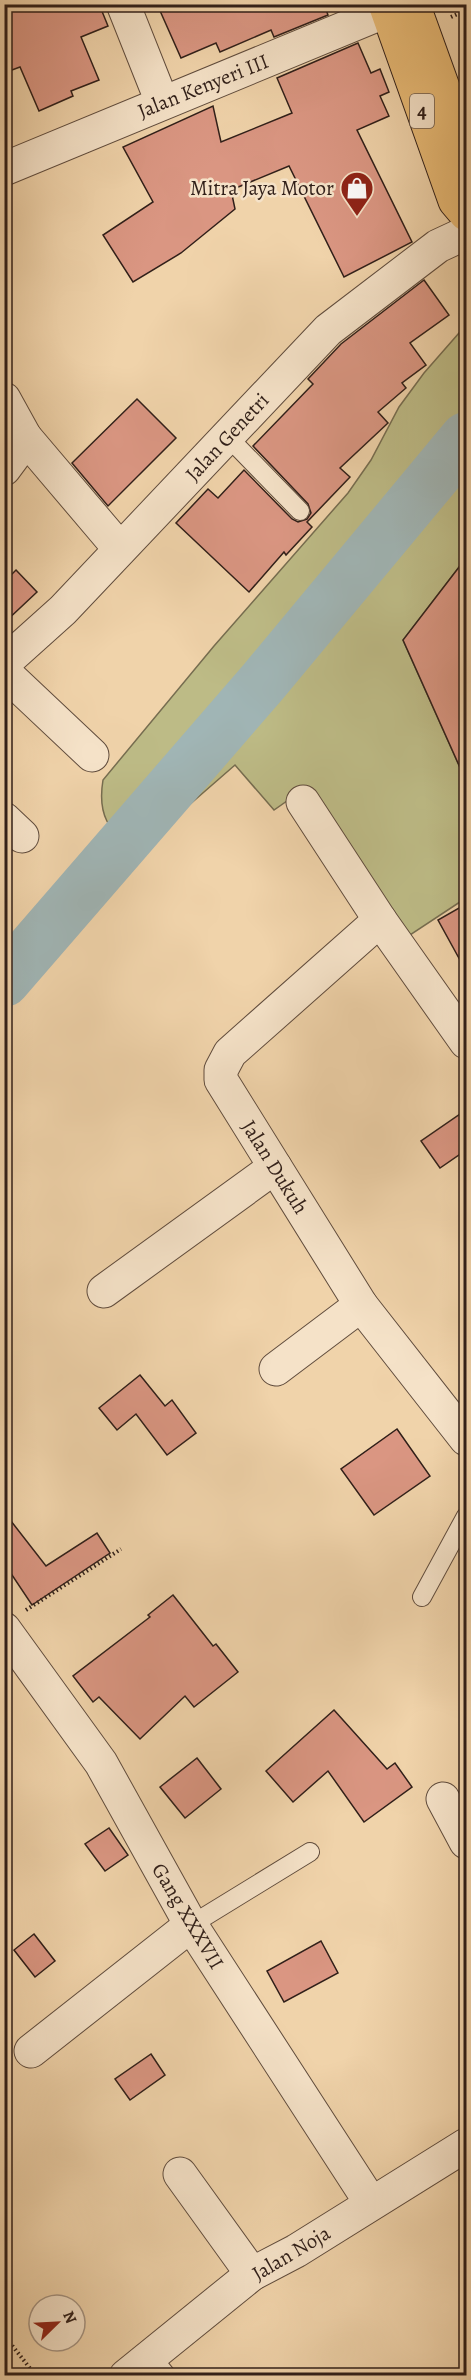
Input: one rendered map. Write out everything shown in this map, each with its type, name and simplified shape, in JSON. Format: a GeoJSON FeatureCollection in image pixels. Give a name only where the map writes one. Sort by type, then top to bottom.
{"type":"FeatureCollection","features":[{"type":"Feature","properties":{"kind":"highway","name":"4"},"geometry":{"type":"LineString","coordinates":[[397,6],[466,151]]}},
{"type":"Feature","properties":{"kind":"highway","name":"4"},"geometry":{"type":"LineString","coordinates":[[397,6],[455,201],[466,214]]}},
{"type":"Feature","properties":{"kind":"street"},"geometry":{"type":"LineString","coordinates":[[123,4],[162,102]]}},
{"type":"Feature","properties":{"kind":"street","name":"Jalan Kenyeri III"},"geometry":{"type":"LineString","coordinates":[[4,169],[397,6]]}},
{"type":"Feature","properties":{"kind":"street","name":"Jalan Genetri"},"geometry":{"type":"LineString","coordinates":[[4,663],[63,610],[328,330],[438,246],[466,233]]}},
{"type":"Feature","properties":{"kind":"street"},"geometry":{"type":"LineString","coordinates":[[4,399],[25,437],[120,549]]}},
{"type":"Feature","properties":{"kind":"street"},"geometry":{"type":"LineString","coordinates":[[4,469],[24,442],[25,437]]}},
{"type":"Feature","properties":{"kind":"street"},"geometry":{"type":"LineString","coordinates":[[4,672],[92,755]]}},
{"type":"Feature","properties":{"kind":"street"},"geometry":{"type":"LineString","coordinates":[[303,802],[380,920],[466,1042]]}},
{"type":"Feature","properties":{"kind":"street","name":"Jalan Dukuh"},"geometry":{"type":"LineString","coordinates":[[380,920],[230,1053],[224,1063],[221,1080],[361,1305],[466,1438]]}},
{"type":"Feature","properties":{"kind":"street"},"geometry":{"type":"LineString","coordinates":[[104,1291],[275,1167]]}},
{"type":"Feature","properties":{"kind":"street"},"geometry":{"type":"LineString","coordinates":[[276,1369],[361,1305]]}},
{"type":"Feature","properties":{"kind":"street","name":"Gang XXXVII"},"geometry":{"type":"LineString","coordinates":[[14,1620],[101,1763],[191,1925],[371,2203]]}},
{"type":"Feature","properties":{"kind":"street"},"geometry":{"type":"LineString","coordinates":[[443,1799],[466,1842]]}},
{"type":"Feature","properties":{"kind":"street"},"geometry":{"type":"LineString","coordinates":[[31,2051],[191,1925]]}},
{"type":"Feature","properties":{"kind":"street","name":"Jalan Noja"},"geometry":{"type":"LineString","coordinates":[[126,2376],[159,2366],[252,2274],[296,2251],[371,2203],[463,2156]]}},
{"type":"Feature","properties":{"kind":"street"},"geometry":{"type":"LineString","coordinates":[[180,2174],[252,2274]]}},
{"type":"Feature","properties":{"kind":"lane"},"geometry":{"type":"LineString","coordinates":[[227,436],[300,511]]}},
{"type":"Feature","properties":{"kind":"lane"},"geometry":{"type":"LineString","coordinates":[[422,1597],[466,1516]]}},
{"type":"Feature","properties":{"kind":"lane"},"geometry":{"type":"LineString","coordinates":[[191,1925],[310,1852]]}},
{"type":"Feature","properties":{"kind":"path"},"geometry":{"type":"LineString","coordinates":[[14,1620],[121,1549]]}},
{"type":"Feature","properties":{"kind":"path"},"geometry":{"type":"LineString","coordinates":[[4,2335],[36,2376]]}},
{"type":"Feature","properties":{"kind":"shaded area"},"geometry":{"type":"Polygon","coordinates":[[[466,325],[466,558],[403,640],[466,781],[466,898],[407,937],[307,787],[274,810],[235,765],[134,853],[118,837],[107,821],[102,803],[103,780],[214,646],[348,493],[371,460],[399,407],[424,373],[466,325]]]}},
{"type":"Feature","properties":{"kind":"building"},"geometry":{"type":"Polygon","coordinates":[[[4,4],[99,4],[108,26],[81,37],[99,80],[71,91],[73,96],[39,111],[20,67],[4,73],[4,4]]]}},
{"type":"Feature","properties":{"kind":"building"},"geometry":{"type":"Polygon","coordinates":[[[157,4],[324,4],[328,15],[274,37],[271,30],[220,52],[216,43],[181,58],[157,4]]]}},
{"type":"Feature","properties":{"kind":"building"},"geometry":{"type":"Polygon","coordinates":[[[358,43],[371,73],[380,69],[389,92],[380,96],[389,116],[357,130],[412,242],[344,277],[289,166],[231,190],[235,209],[181,253],[133,282],[103,235],[153,202],[123,147],[213,106],[221,142],[292,113],[277,78],[358,43]]]}},
{"type":"Feature","properties":{"kind":"building"},"geometry":{"type":"Polygon","coordinates":[[[424,280],[449,315],[410,343],[426,365],[402,383],[406,388],[378,412],[388,423],[340,468],[350,477],[307,522],[312,527],[286,555],[284,552],[249,592],[176,523],[208,489],[218,498],[244,470],[292,519],[298,522],[307,519],[311,513],[308,504],[253,446],[313,384],[308,379],[341,344],[424,280]]]}},
{"type":"Feature","properties":{"kind":"building"},"geometry":{"type":"Polygon","coordinates":[[[137,399],[176,438],[108,506],[72,463],[137,399]]]}},
{"type":"Feature","properties":{"kind":"building"},"geometry":{"type":"Polygon","coordinates":[[[466,558],[466,781],[403,640],[466,558]]]}},
{"type":"Feature","properties":{"kind":"building"},"geometry":{"type":"Polygon","coordinates":[[[16,570],[37,592],[4,623],[4,582],[16,570]]]}},
{"type":"Feature","properties":{"kind":"building"},"geometry":{"type":"Polygon","coordinates":[[[466,904],[466,971],[438,920],[466,904]]]}},
{"type":"Feature","properties":{"kind":"building"},"geometry":{"type":"Polygon","coordinates":[[[466,1110],[466,1150],[440,1168],[421,1141],[466,1110]]]}},
{"type":"Feature","properties":{"kind":"building"},"geometry":{"type":"Polygon","coordinates":[[[140,1375],[165,1406],[172,1400],[196,1433],[167,1455],[136,1414],[117,1430],[99,1408],[140,1375]]]}},
{"type":"Feature","properties":{"kind":"building"},"geometry":{"type":"Polygon","coordinates":[[[397,1429],[430,1476],[374,1515],[341,1469],[397,1429]]]}},
{"type":"Feature","properties":{"kind":"building"},"geometry":{"type":"Polygon","coordinates":[[[4,1512],[46,1566],[97,1533],[110,1553],[32,1605],[4,1563],[4,1512]]]}},
{"type":"Feature","properties":{"kind":"building"},"geometry":{"type":"Polygon","coordinates":[[[173,1595],[213,1646],[216,1644],[238,1672],[194,1707],[185,1696],[140,1739],[99,1697],[93,1702],[73,1676],[150,1617],[148,1615],[173,1595]]]}},
{"type":"Feature","properties":{"kind":"building"},"geometry":{"type":"Polygon","coordinates":[[[334,1710],[387,1769],[395,1763],[412,1787],[364,1822],[328,1771],[293,1802],[266,1771],[334,1710]]]}},
{"type":"Feature","properties":{"kind":"building"},"geometry":{"type":"Polygon","coordinates":[[[197,1758],[221,1789],[185,1818],[160,1787],[197,1758]]]}},
{"type":"Feature","properties":{"kind":"building"},"geometry":{"type":"Polygon","coordinates":[[[109,1828],[128,1855],[105,1871],[85,1844],[109,1828]]]}},
{"type":"Feature","properties":{"kind":"building"},"geometry":{"type":"Polygon","coordinates":[[[34,1934],[55,1961],[35,1977],[14,1950],[34,1934]]]}},
{"type":"Feature","properties":{"kind":"building"},"geometry":{"type":"Polygon","coordinates":[[[321,1941],[338,1973],[284,2002],[267,1971],[321,1941]]]}},
{"type":"Feature","properties":{"kind":"building"},"geometry":{"type":"Polygon","coordinates":[[[151,2054],[165,2075],[130,2100],[115,2079],[151,2054]]]}},
{"type":"Feature","properties":{"kind":"waterway"},"geometry":{"type":"LineString","coordinates":[[4,981],[263,682],[466,438]]}},
{"type":"Feature","properties":{"kind":"place","name":"Mitra Jaya Motor"},"geometry":{"type":"Point","coordinates":[357,217]}}]}
